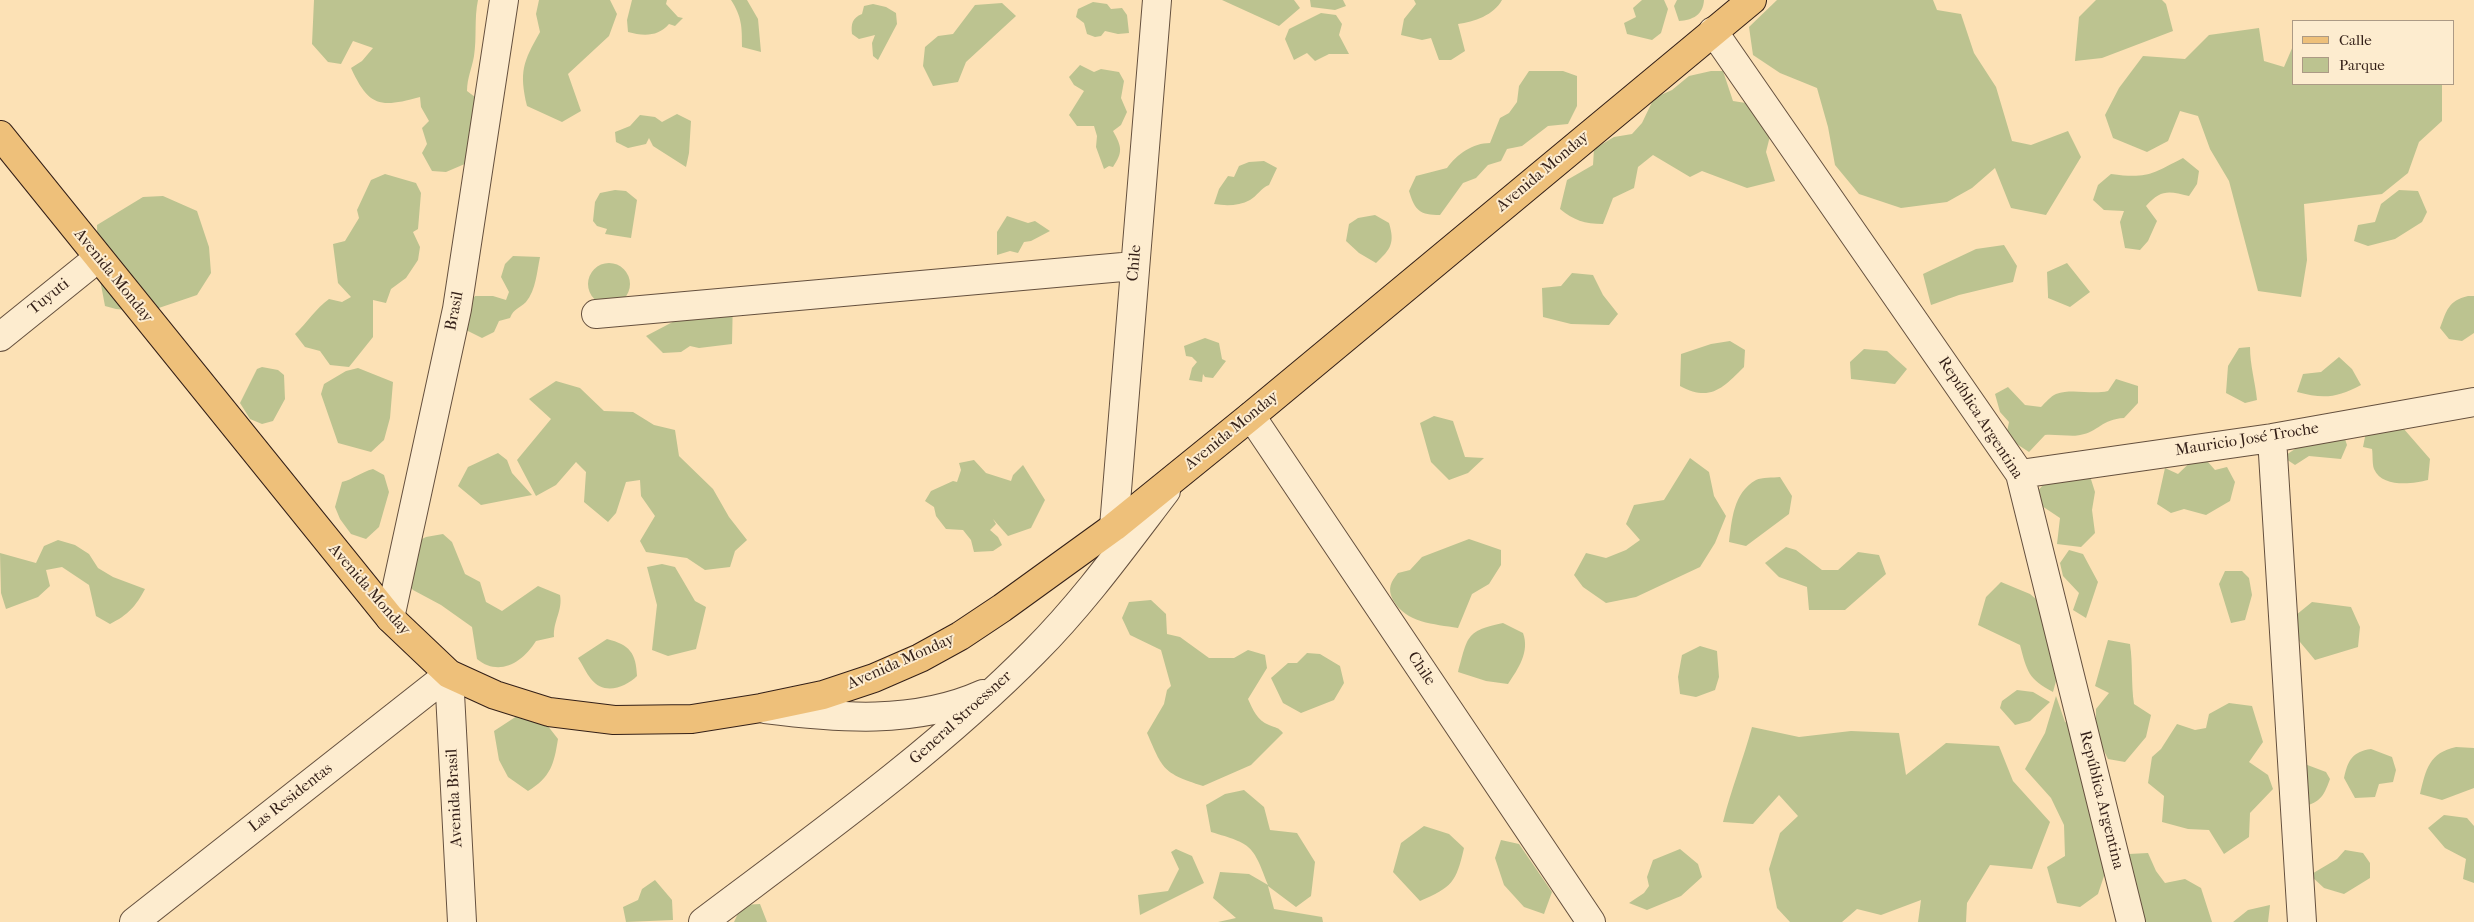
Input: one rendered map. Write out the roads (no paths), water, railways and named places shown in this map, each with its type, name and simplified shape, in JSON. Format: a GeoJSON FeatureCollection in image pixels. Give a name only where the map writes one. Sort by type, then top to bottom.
{"type":"FeatureCollection","features":[{"type":"Feature","properties":{"kind":"main road","name":"Avenida Monday"},"geometry":{"type":"LineString","coordinates":[[0,135],[390,618],[449,674],[495,695],[549,712],[614,720],[692,719],[761,708],[823,695],[874,678],[920,658],[960,636],[1002,608],[1114,527],[1180,474],[1713,30],[1752,0]]}},
{"type":"Feature","properties":{"kind":"street","name":"Brasil"},"geometry":{"type":"LineString","coordinates":[[390,618],[457,309],[504,0]]}},
{"type":"Feature","properties":{"kind":"street","name":"Chile"},"geometry":{"type":"LineString","coordinates":[[1114,527],[1157,0]]}},
{"type":"Feature","properties":{"kind":"street","name":"República Argentina"},"geometry":{"type":"LineString","coordinates":[[1713,30],[2020,474],[2131,922]]}},
{"type":"Feature","properties":{"kind":"street","name":"Tuyuti"},"geometry":{"type":"LineString","coordinates":[[0,337],[98,258]]}},
{"type":"Feature","properties":{"kind":"street"},"geometry":{"type":"LineString","coordinates":[[596,314],[1134,266]]}},
{"type":"Feature","properties":{"kind":"street","name":"Mauricio José Troche"},"geometry":{"type":"LineString","coordinates":[[2020,474],[2272,438],[2474,402]]}},
{"type":"Feature","properties":{"kind":"street","name":"Chile"},"geometry":{"type":"LineString","coordinates":[[1251,416],[1587,920]]}},
{"type":"Feature","properties":{"kind":"street"},"geometry":{"type":"LineString","coordinates":[[2272,438],[2302,922]]}},
{"type":"Feature","properties":{"kind":"street","name":"General Stroessner"},"geometry":{"type":"LineString","coordinates":[[703,922],[885,785],[997,688],[1074,609],[1180,474]]}},
{"type":"Feature","properties":{"kind":"street","name":"Las Residentas"},"geometry":{"type":"LineString","coordinates":[[134,922],[449,674]]}},
{"type":"Feature","properties":{"kind":"street","name":"Avenida Brasil"},"geometry":{"type":"LineString","coordinates":[[449,674],[462,922]]}},
{"type":"Feature","properties":{"kind":"street"},"geometry":{"type":"LineString","coordinates":[[761,708],[820,716],[876,718],[920,712],[965,702],[997,688]]}}]}
